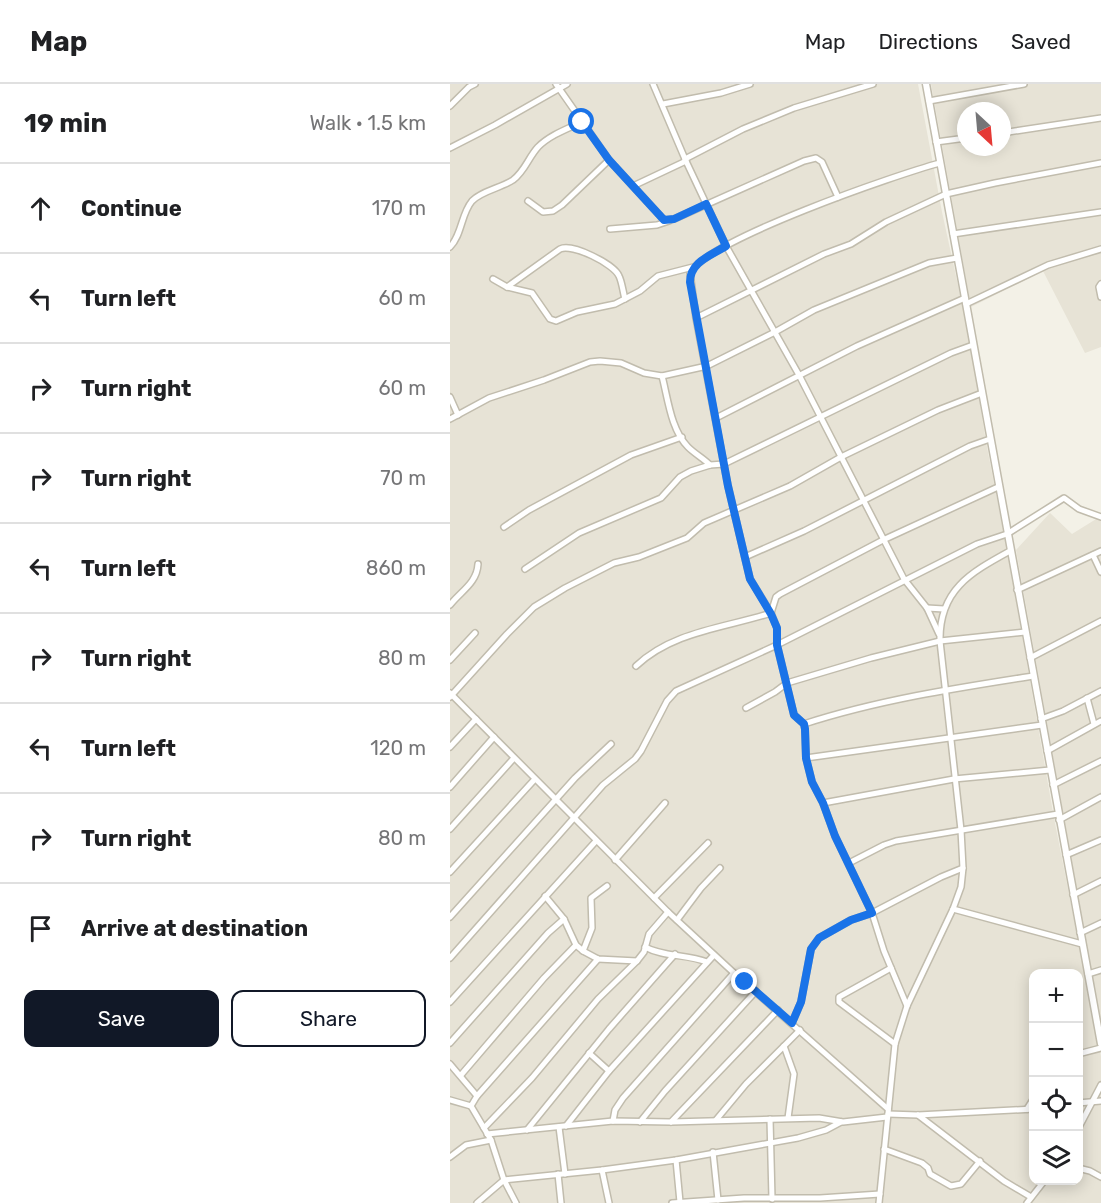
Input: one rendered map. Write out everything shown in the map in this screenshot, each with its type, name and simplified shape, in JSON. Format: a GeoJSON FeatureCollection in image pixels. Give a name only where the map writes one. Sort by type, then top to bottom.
{"type":"FeatureCollection","features":[{"type":"Feature","properties":{"kind":"street"},"geometry":{"type":"LineString","coordinates":[[450,106],[475,84]]}},
{"type":"Feature","properties":{"kind":"street"},"geometry":{"type":"LineString","coordinates":[[451,147],[495,125],[557,86],[567,84]]}},
{"type":"Feature","properties":{"kind":"street"},"geometry":{"type":"LineString","coordinates":[[653,84],[726,246],[799,375],[904,579],[927,608],[940,639]]}},
{"type":"Feature","properties":{"kind":"street"},"geometry":{"type":"LineString","coordinates":[[663,104],[721,93],[750,84]]}},
{"type":"Feature","properties":{"kind":"street"},"geometry":{"type":"LineString","coordinates":[[633,186],[743,129],[794,108],[873,84]]}},
{"type":"Feature","properties":{"kind":"street"},"geometry":{"type":"LineString","coordinates":[[926,84],[1101,1046],[1083,1052]]}},
{"type":"Feature","properties":{"kind":"street"},"geometry":{"type":"LineString","coordinates":[[929,101],[1024,84]]}},
{"type":"Feature","properties":{"kind":"street"},"geometry":{"type":"LineString","coordinates":[[557,86],[609,160],[664,220],[669,221]]}},
{"type":"Feature","properties":{"kind":"street"},"geometry":{"type":"LineString","coordinates":[[1011,132],[1101,118]]}},
{"type":"Feature","properties":{"kind":"street"},"geometry":{"type":"LineString","coordinates":[[450,247],[455,242],[469,205],[474,199],[511,182],[520,175],[544,141],[582,122]]}},
{"type":"Feature","properties":{"kind":"street"},"geometry":{"type":"LineString","coordinates":[[936,141],[957,139]]}},
{"type":"Feature","properties":{"kind":"street"},"geometry":{"type":"LineString","coordinates":[[610,229],[657,225],[669,221],[804,161],[816,158],[822,162],[838,197]]}},
{"type":"Feature","properties":{"kind":"street"},"geometry":{"type":"LineString","coordinates":[[528,201],[543,212],[553,211],[609,160]]}},
{"type":"Feature","properties":{"kind":"street"},"geometry":{"type":"LineString","coordinates":[[493,279],[507,287],[532,293],[552,321],[625,299],[640,291],[658,276],[693,267],[726,246],[783,219],[908,171],[940,163]]}},
{"type":"Feature","properties":{"kind":"street"},"geometry":{"type":"LineString","coordinates":[[696,318],[824,254],[851,244],[886,222],[946,194],[1101,163]]}},
{"type":"Feature","properties":{"kind":"street"},"geometry":{"type":"LineString","coordinates":[[953,234],[1101,212]]}},
{"type":"Feature","properties":{"kind":"street"},"geometry":{"type":"LineString","coordinates":[[507,287],[567,246],[585,252],[616,272],[625,299]]}},
{"type":"Feature","properties":{"kind":"street"},"geometry":{"type":"LineString","coordinates":[[716,418],[894,328],[965,301],[1048,265],[1101,249]]}},
{"type":"Feature","properties":{"kind":"street"},"geometry":{"type":"LineString","coordinates":[[450,419],[489,398],[590,362],[621,363],[644,373],[662,376],[707,366],[776,332],[814,310],[909,270],[929,263],[957,258]]}},
{"type":"Feature","properties":{"kind":"street"},"geometry":{"type":"LineString","coordinates":[[693,267],[690,282],[696,318],[724,464],[750,579],[777,628],[777,645],[794,715],[804,724],[806,758],[812,782],[872,913],[907,1006]]}},
{"type":"Feature","properties":{"kind":"street"},"geometry":{"type":"LineString","coordinates":[[1101,284],[1099,287],[1101,297]]}},
{"type":"Feature","properties":{"kind":"street"},"geometry":{"type":"LineString","coordinates":[[525,569],[579,533],[661,498],[680,477],[691,471],[710,465],[724,464],[951,353],[973,345]]}},
{"type":"Feature","properties":{"kind":"street"},"geometry":{"type":"LineString","coordinates":[[662,376],[673,420],[682,437],[689,448],[702,456],[710,465]]}},
{"type":"Feature","properties":{"kind":"street"},"geometry":{"type":"LineString","coordinates":[[888,1113],[800,1030],[668,912],[451,695],[534,607],[614,562],[639,557],[687,538],[704,523],[790,486],[841,457],[938,410],[982,393]]}},
{"type":"Feature","properties":{"kind":"street"},"geometry":{"type":"LineString","coordinates":[[450,396],[458,415]]}},
{"type":"Feature","properties":{"kind":"street"},"geometry":{"type":"LineString","coordinates":[[504,527],[529,510],[631,455],[682,437]]}},
{"type":"Feature","properties":{"kind":"street"},"geometry":{"type":"LineString","coordinates":[[745,557],[964,449],[990,439]]}},
{"type":"Feature","properties":{"kind":"street"},"geometry":{"type":"LineString","coordinates":[[771,614],[776,597],[780,594],[883,540],[998,487]]}},
{"type":"Feature","properties":{"kind":"street"},"geometry":{"type":"LineString","coordinates":[[450,958],[603,785],[642,751],[671,694],[777,645],[977,544],[1007,534],[1064,498],[1075,507],[1101,517]]}},
{"type":"Feature","properties":{"kind":"street"},"geometry":{"type":"LineString","coordinates":[[879,1203],[895,1044],[907,1006],[953,909],[961,887],[963,868],[961,830],[940,639],[944,609],[949,597],[972,573],[1010,551]]}},
{"type":"Feature","properties":{"kind":"street"},"geometry":{"type":"LineString","coordinates":[[1017,590],[1101,551]]}},
{"type":"Feature","properties":{"kind":"street"},"geometry":{"type":"LineString","coordinates":[[1093,555],[1101,572]]}},
{"type":"Feature","properties":{"kind":"street"},"geometry":{"type":"LineString","coordinates":[[450,604],[470,584],[477,573],[478,564]]}},
{"type":"Feature","properties":{"kind":"street"},"geometry":{"type":"LineString","coordinates":[[927,608],[944,609]]}},
{"type":"Feature","properties":{"kind":"street"},"geometry":{"type":"LineString","coordinates":[[636,666],[645,657],[693,633],[771,614]]}},
{"type":"Feature","properties":{"kind":"street"},"geometry":{"type":"LineString","coordinates":[[1030,658],[1101,621]]}},
{"type":"Feature","properties":{"kind":"street"},"geometry":{"type":"LineString","coordinates":[[746,708],[787,683],[940,639],[1025,632]]}},
{"type":"Feature","properties":{"kind":"street"},"geometry":{"type":"LineString","coordinates":[[450,660],[475,633]]}},
{"type":"Feature","properties":{"kind":"street"},"geometry":{"type":"LineString","coordinates":[[804,724],[849,710],[945,690],[1034,676]]}},
{"type":"Feature","properties":{"kind":"street"},"geometry":{"type":"LineString","coordinates":[[806,758],[1042,722],[1101,691]]}},
{"type":"Feature","properties":{"kind":"street"},"geometry":{"type":"LineString","coordinates":[[1087,699],[1094,724]]}},
{"type":"Feature","properties":{"kind":"street"},"geometry":{"type":"LineString","coordinates":[[450,747],[476,719]]}},
{"type":"Feature","properties":{"kind":"street"},"geometry":{"type":"LineString","coordinates":[[1047,751],[1101,721]]}},
{"type":"Feature","properties":{"kind":"street"},"geometry":{"type":"LineString","coordinates":[[450,787],[494,737]]}},
{"type":"Feature","properties":{"kind":"street"},"geometry":{"type":"LineString","coordinates":[[450,916],[575,778],[611,744]]}},
{"type":"Feature","properties":{"kind":"street"},"geometry":{"type":"LineString","coordinates":[[450,829],[514,758]]}},
{"type":"Feature","properties":{"kind":"street"},"geometry":{"type":"LineString","coordinates":[[1053,785],[1101,761]]}},
{"type":"Feature","properties":{"kind":"street"},"geometry":{"type":"LineString","coordinates":[[823,803],[954,779],[1050,770]]}},
{"type":"Feature","properties":{"kind":"street"},"geometry":{"type":"LineString","coordinates":[[450,872],[535,779]]}},
{"type":"Feature","properties":{"kind":"street"},"geometry":{"type":"LineString","coordinates":[[849,863],[896,841],[1059,817],[1101,797]]}},
{"type":"Feature","properties":{"kind":"street"},"geometry":{"type":"LineString","coordinates":[[615,860],[665,803]]}},
{"type":"Feature","properties":{"kind":"street"},"geometry":{"type":"LineString","coordinates":[[1066,855],[1101,840]]}},
{"type":"Feature","properties":{"kind":"street"},"geometry":{"type":"LineString","coordinates":[[450,1002],[596,841]]}},
{"type":"Feature","properties":{"kind":"street"},"geometry":{"type":"LineString","coordinates":[[654,898],[708,843]]}},
{"type":"Feature","properties":{"kind":"street"},"geometry":{"type":"LineString","coordinates":[[677,920],[701,888],[720,868]]}},
{"type":"Feature","properties":{"kind":"street"},"geometry":{"type":"LineString","coordinates":[[792,1023],[801,1002],[811,949],[819,938],[851,920],[872,913],[940,877],[963,868]]}},
{"type":"Feature","properties":{"kind":"street"},"geometry":{"type":"LineString","coordinates":[[1073,895],[1101,881]]}},
{"type":"Feature","properties":{"kind":"street"},"geometry":{"type":"LineString","coordinates":[[583,951],[592,928],[591,898],[607,886]]}},
{"type":"Feature","properties":{"kind":"street"},"geometry":{"type":"LineString","coordinates":[[545,896],[564,919],[576,945],[583,951],[598,959],[637,961]]}},
{"type":"Feature","properties":{"kind":"street"},"geometry":{"type":"LineString","coordinates":[[953,909],[1082,944]]}},
{"type":"Feature","properties":{"kind":"street"},"geometry":{"type":"LineString","coordinates":[[486,1131],[598,999],[637,961],[649,934],[668,912]]}},
{"type":"Feature","properties":{"kind":"street"},"geometry":{"type":"LineString","coordinates":[[450,1043],[548,933],[564,919]]}},
{"type":"Feature","properties":{"kind":"street"},"geometry":{"type":"LineString","coordinates":[[1080,933],[1101,923]]}},
{"type":"Feature","properties":{"kind":"street"},"geometry":{"type":"LineString","coordinates":[[461,1075],[544,978],[576,945]]}},
{"type":"Feature","properties":{"kind":"street"},"geometry":{"type":"LineString","coordinates":[[645,947],[657,952],[689,956],[707,962]]}},
{"type":"Feature","properties":{"kind":"street"},"geometry":{"type":"LineString","coordinates":[[527,1130],[589,1053],[675,954]]}},
{"type":"Feature","properties":{"kind":"street"},"geometry":{"type":"LineString","coordinates":[[566,1126],[609,1071],[714,955]]}},
{"type":"Feature","properties":{"kind":"street"},"geometry":{"type":"LineString","coordinates":[[471,1106],[477,1096],[598,959]]}},
{"type":"Feature","properties":{"kind":"street"},"geometry":{"type":"LineString","coordinates":[[891,968],[873,976],[838,999],[857,1017],[895,1044]]}},
{"type":"Feature","properties":{"kind":"street"},"geometry":{"type":"LineString","coordinates":[[1088,974],[1101,970]]}},
{"type":"Feature","properties":{"kind":"street"},"geometry":{"type":"LineString","coordinates":[[613,1121],[615,1110],[623,1098],[734,973]]}},
{"type":"Feature","properties":{"kind":"street"},"geometry":{"type":"LineString","coordinates":[[640,1122],[665,1091],[756,991]]}},
{"type":"Feature","properties":{"kind":"street"},"geometry":{"type":"LineString","coordinates":[[671,1122],[778,1010]]}},
{"type":"Feature","properties":{"kind":"street"},"geometry":{"type":"LineString","coordinates":[[716,1120],[746,1084],[800,1030]]}},
{"type":"Feature","properties":{"kind":"street"},"geometry":{"type":"LineString","coordinates":[[784,1046],[794,1074],[788,1118]]}},
{"type":"Feature","properties":{"kind":"street"},"geometry":{"type":"LineString","coordinates":[[589,1053],[609,1071]]}},
{"type":"Feature","properties":{"kind":"street"},"geometry":{"type":"LineString","coordinates":[[450,1064],[477,1096]]}},
{"type":"Feature","properties":{"kind":"street"},"geometry":{"type":"LineString","coordinates":[[1083,1119],[1101,1085]]}},
{"type":"Feature","properties":{"kind":"street"},"geometry":{"type":"LineString","coordinates":[[450,1100],[471,1106],[491,1140],[504,1180],[516,1203]]}},
{"type":"Feature","properties":{"kind":"street"},"geometry":{"type":"LineString","coordinates":[[1083,1103],[1101,1101]]}},
{"type":"Feature","properties":{"kind":"street"},"geometry":{"type":"LineString","coordinates":[[477,1203],[504,1180],[602,1170],[772,1144],[826,1130],[843,1122],[888,1113],[918,1115],[1029,1109]]}},
{"type":"Feature","properties":{"kind":"street"},"geometry":{"type":"LineString","coordinates":[[918,1115],[1005,1181],[1031,1197]]}},
{"type":"Feature","properties":{"kind":"street"},"geometry":{"type":"LineString","coordinates":[[486,1131],[527,1130],[613,1121],[671,1122],[819,1118],[843,1122]]}},
{"type":"Feature","properties":{"kind":"street"},"geometry":{"type":"LineString","coordinates":[[770,1119],[772,1199]]}},
{"type":"Feature","properties":{"kind":"street"},"geometry":{"type":"LineString","coordinates":[[559,1127],[565,1174]]}},
{"type":"Feature","properties":{"kind":"street"},"geometry":{"type":"LineString","coordinates":[[450,1157],[466,1145],[491,1140]]}},
{"type":"Feature","properties":{"kind":"street"},"geometry":{"type":"LineString","coordinates":[[884,1149],[922,1163],[928,1168],[930,1174],[951,1186],[961,1184],[980,1161]]}},
{"type":"Feature","properties":{"kind":"street"},"geometry":{"type":"LineString","coordinates":[[713,1152],[718,1200]]}},
{"type":"Feature","properties":{"kind":"street"},"geometry":{"type":"LineString","coordinates":[[676,1160],[680,1202]]}},
{"type":"Feature","properties":{"kind":"street"},"geometry":{"type":"LineString","coordinates":[[1083,1169],[1101,1177]]}},
{"type":"Feature","properties":{"kind":"street"},"geometry":{"type":"LineString","coordinates":[[602,1170],[609,1203]]}},
{"type":"Feature","properties":{"kind":"street"},"geometry":{"type":"LineString","coordinates":[[558,1174],[561,1203]]}},
{"type":"Feature","properties":{"kind":"street"},"geometry":{"type":"LineString","coordinates":[[1028,1203],[1042,1185]]}},
{"type":"Feature","properties":{"kind":"street"},"geometry":{"type":"LineString","coordinates":[[672,1203],[880,1194]]}},
{"type":"Feature","properties":{"kind":"shaded area"},"geometry":{"type":"Polygon","coordinates":[[[450,84],[918,84],[942,212],[970,340],[986,442],[1054,818],[1101,1056],[1101,1203],[450,1203],[450,84]]]}},
{"type":"Feature","properties":{"kind":"shaded area"},"geometry":{"type":"Polygon","coordinates":[[[931,84],[1101,84],[1101,347],[1085,353],[1043,271],[971,307],[931,84]]]}},
{"type":"Feature","properties":{"kind":"shaded area"},"geometry":{"type":"Polygon","coordinates":[[[1050,513],[1072,534],[1101,516],[1101,1024],[1016,550],[1050,513]]]}},
{"type":"Feature","properties":{"kind":"route"},"geometry":{"type":"LineString","coordinates":[[582,122],[625,180],[664,220],[669,221],[706,204],[726,246],[693,267],[690,282],[728,486],[750,579],[777,628],[777,645],[794,715],[804,724],[806,758],[812,782],[872,913],[851,920],[819,938],[811,949],[801,1002],[792,1023],[745,982]]}}]}
